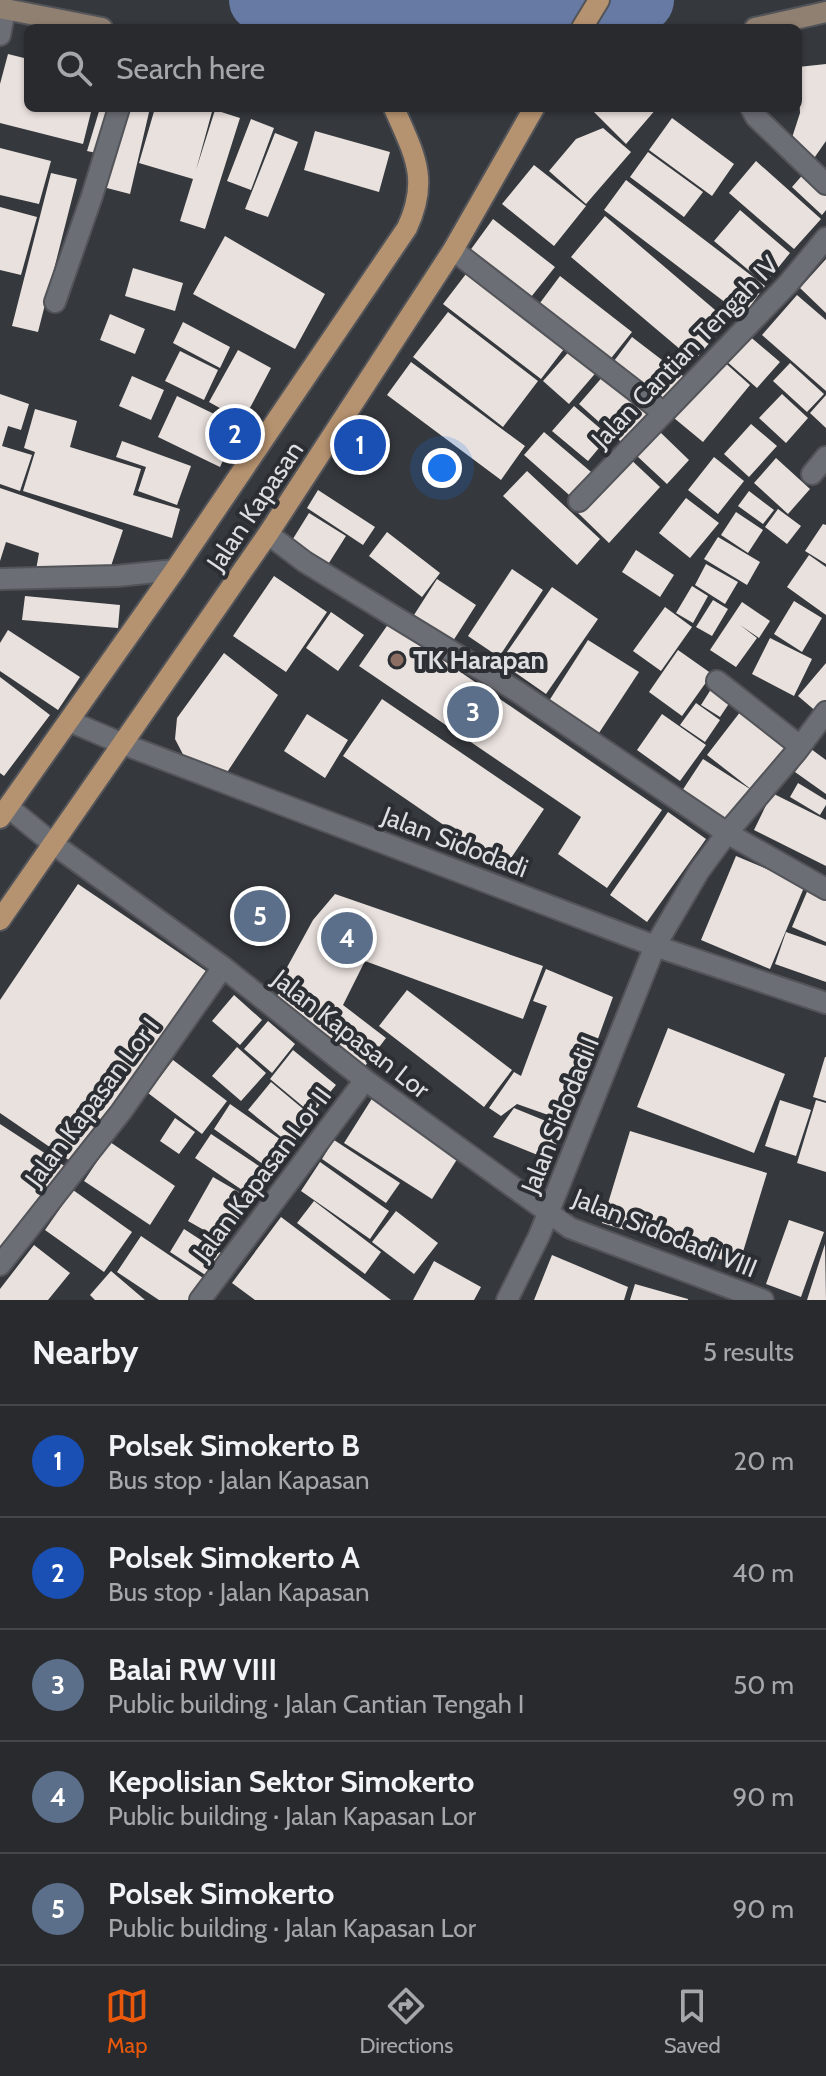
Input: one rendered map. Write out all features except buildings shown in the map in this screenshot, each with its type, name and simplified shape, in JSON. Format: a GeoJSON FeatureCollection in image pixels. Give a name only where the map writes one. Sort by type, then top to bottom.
{"type":"FeatureCollection","features":[{"type":"Feature","properties":{"kind":"main road"},"geometry":{"type":"LineString","coordinates":[[584,24],[599,0]]}},
{"type":"Feature","properties":{"kind":"main road"},"geometry":{"type":"LineString","coordinates":[[2,9],[81,24]]}},
{"type":"Feature","properties":{"kind":"main road"},"geometry":{"type":"LineString","coordinates":[[773,24],[826,12]]}},
{"type":"Feature","properties":{"kind":"main road","name":"Jalan Kapasan"},"geometry":{"type":"LineString","coordinates":[[4,813],[175,570],[407,228],[416,209],[418,170],[396,112]]}},
{"type":"Feature","properties":{"kind":"main road","name":"Jalan Kapasan"},"geometry":{"type":"LineString","coordinates":[[0,920],[268,534],[453,250],[532,112]]}},
{"type":"Feature","properties":{"kind":"street"},"geometry":{"type":"LineString","coordinates":[[0,35],[2,9]]}},
{"type":"Feature","properties":{"kind":"street"},"geometry":{"type":"LineString","coordinates":[[55,302],[118,112]]}},
{"type":"Feature","properties":{"kind":"street"},"geometry":{"type":"LineString","coordinates":[[753,112],[826,184]]}},
{"type":"Feature","properties":{"kind":"street","name":"Jalan Cantian Tengah IV"},"geometry":{"type":"LineString","coordinates":[[579,501],[787,285],[826,238]]}},
{"type":"Feature","properties":{"kind":"street"},"geometry":{"type":"LineString","coordinates":[[453,250],[664,413]]}},
{"type":"Feature","properties":{"kind":"street"},"geometry":{"type":"LineString","coordinates":[[812,474],[826,457]]}},
{"type":"Feature","properties":{"kind":"street"},"geometry":{"type":"LineString","coordinates":[[268,534],[305,562],[518,692],[727,833],[826,889]]}},
{"type":"Feature","properties":{"kind":"street"},"geometry":{"type":"LineString","coordinates":[[0,579],[117,576],[175,570]]}},
{"type":"Feature","properties":{"kind":"street"},"geometry":{"type":"LineString","coordinates":[[717,681],[800,746]]}},
{"type":"Feature","properties":{"kind":"street","name":"Jalan Sidodadi I"},"geometry":{"type":"LineString","coordinates":[[507,1300],[549,1213],[655,946],[699,871],[826,712]]}},
{"type":"Feature","properties":{"kind":"street","name":"Jalan Sidodadi"},"geometry":{"type":"LineString","coordinates":[[69,721],[655,946],[826,1003]]}},
{"type":"Feature","properties":{"kind":"street","name":"Jalan Kapasan Lor"},"geometry":{"type":"LineString","coordinates":[[4,813],[52,843],[223,967],[365,1080],[549,1213]]}},
{"type":"Feature","properties":{"kind":"street","name":"Jalan Kapasan Lor I"},"geometry":{"type":"LineString","coordinates":[[0,1265],[121,1112],[223,967]]}},
{"type":"Feature","properties":{"kind":"street","name":"Jalan Kapasan Lor II"},"geometry":{"type":"LineString","coordinates":[[200,1300],[365,1080]]}},
{"type":"Feature","properties":{"kind":"street","name":"Jalan Sidodadi VIII"},"geometry":{"type":"LineString","coordinates":[[549,1213],[570,1228],[763,1300]]}},
{"type":"Feature","properties":{"kind":"waterway"},"geometry":{"type":"LineString","coordinates":[[261,0],[288,7],[460,13],[598,11],[642,0]]}},
{"type":"Feature","properties":{"kind":"place","name":"Polsek Simokerto A"},"geometry":{"type":"Point","coordinates":[235,434]}},
{"type":"Feature","properties":{"kind":"place","name":"Polsek Simokerto B"},"geometry":{"type":"Point","coordinates":[360,445]}},
{"type":"Feature","properties":{"kind":"place","name":"TK Harapan"},"geometry":{"type":"Point","coordinates":[397,660]}},
{"type":"Feature","properties":{"kind":"place","name":"Balai RW VIII"},"geometry":{"type":"Point","coordinates":[473,712]}},
{"type":"Feature","properties":{"kind":"place","name":"Polsek Simokerto"},"geometry":{"type":"Point","coordinates":[260,916]}},
{"type":"Feature","properties":{"kind":"place","name":"Kepolisian Sektor Simokerto"},"geometry":{"type":"Point","coordinates":[347,938]}}]}
